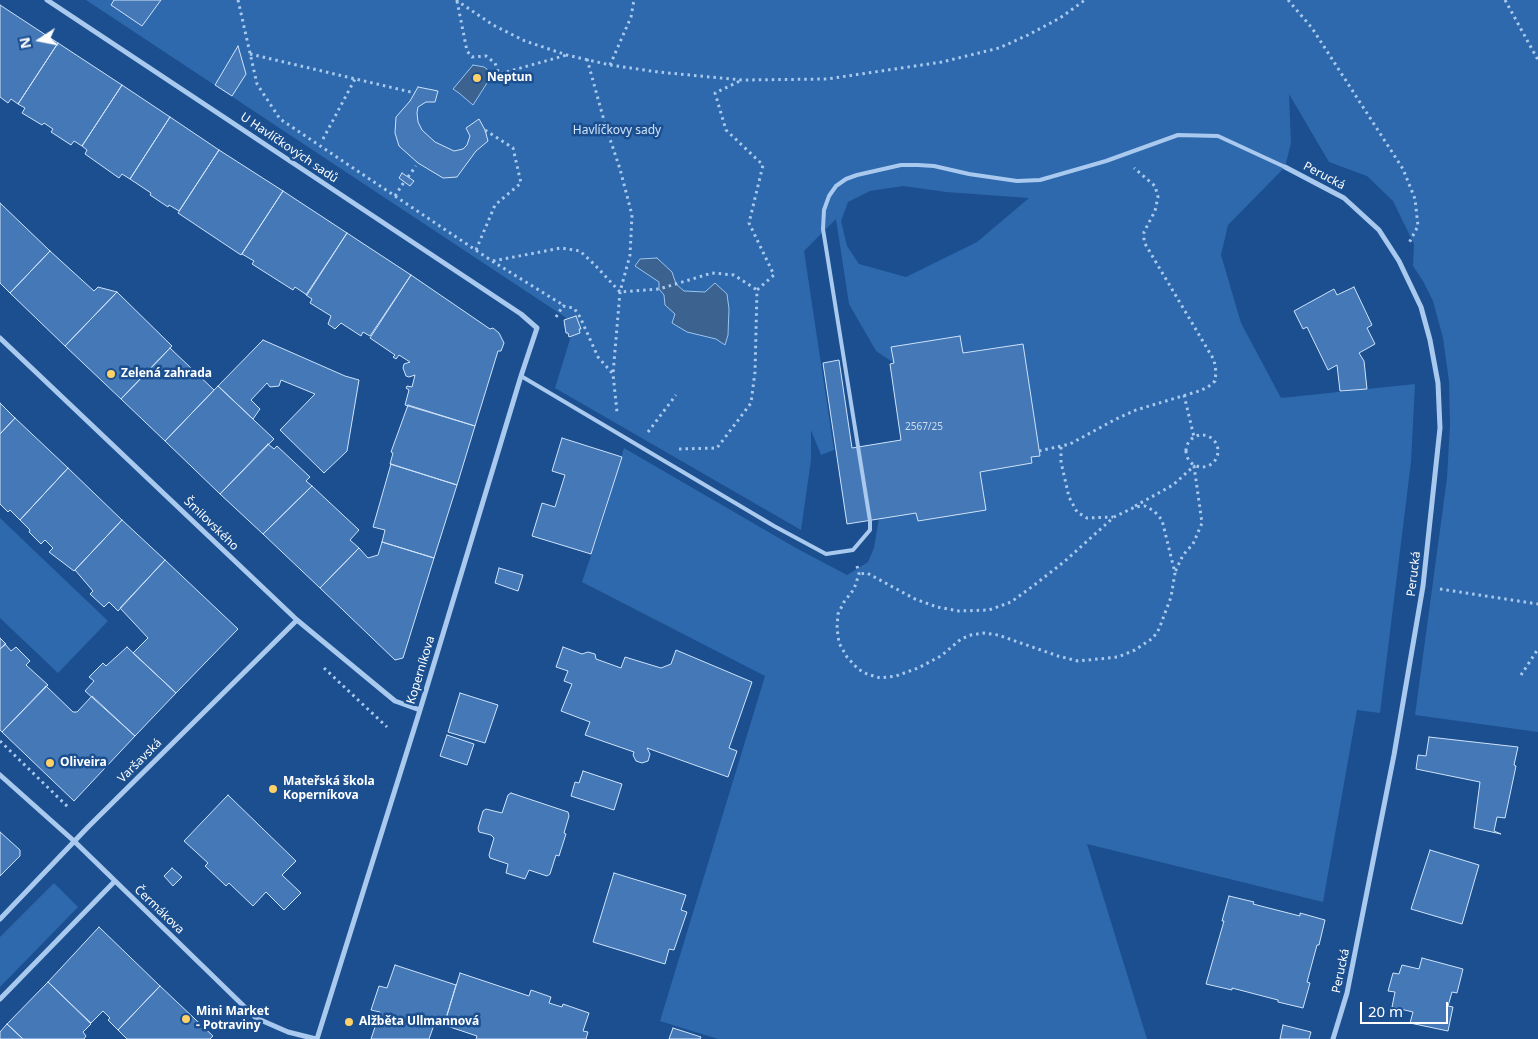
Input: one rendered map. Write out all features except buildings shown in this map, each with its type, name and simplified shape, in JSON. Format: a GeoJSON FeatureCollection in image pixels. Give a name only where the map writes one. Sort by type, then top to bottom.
{"type":"FeatureCollection","features":[{"type":"Feature","properties":{"kind":"street","name":"U Havlíčkových sadů"},"geometry":{"type":"LineString","coordinates":[[47,0],[520,314]]}},
{"type":"Feature","properties":{"kind":"street","name":"Perucká"},"geometry":{"type":"LineString","coordinates":[[1285,166],[1344,198],[1379,230],[1399,261],[1421,307],[1430,340],[1438,383],[1440,428],[1424,586],[1394,755],[1347,993],[1333,1039]]}},
{"type":"Feature","properties":{"kind":"street","name":"Koperníkova"},"geometry":{"type":"LineString","coordinates":[[317,1039],[537,328],[520,314]]}},
{"type":"Feature","properties":{"kind":"street","name":"Šmilovského"},"geometry":{"type":"LineString","coordinates":[[0,338],[297,620],[395,701],[420,710]]}},
{"type":"Feature","properties":{"kind":"street","name":"Varšavská"},"geometry":{"type":"LineString","coordinates":[[0,919],[74,841],[297,620]]}},
{"type":"Feature","properties":{"kind":"street","name":"Čermákova"},"geometry":{"type":"LineString","coordinates":[[0,775],[74,841],[256,1018],[288,1032],[317,1039]]}},
{"type":"Feature","properties":{"kind":"street"},"geometry":{"type":"LineString","coordinates":[[0,998],[115,881]]}},
{"type":"Feature","properties":{"kind":"lane"},"geometry":{"type":"LineString","coordinates":[[521,376],[774,526],[826,554],[853,550],[870,530],[870,520],[823,229],[824,210],[829,196],[836,186],[851,177],[902,165],[934,166],[969,174],[1017,181],[1040,180],[1178,136],[1218,136],[1285,166]]}},
{"type":"Feature","properties":{"kind":"path"},"geometry":{"type":"LineString","coordinates":[[238,0],[257,84],[280,119],[492,261],[563,306],[574,308],[598,357],[613,374]]}},
{"type":"Feature","properties":{"kind":"path"},"geometry":{"type":"LineString","coordinates":[[610,65],[631,17],[634,0]]}},
{"type":"Feature","properties":{"kind":"path"},"geometry":{"type":"LineString","coordinates":[[457,1],[493,25],[525,41],[567,55],[610,65],[658,72],[742,80],[827,79],[942,62],[999,48],[1028,36],[1060,18],[1085,0]]}},
{"type":"Feature","properties":{"kind":"path"},"geometry":{"type":"LineString","coordinates":[[1288,0],[1312,28],[1403,169],[1415,199],[1418,226],[1399,261]]}},
{"type":"Feature","properties":{"kind":"path"},"geometry":{"type":"LineString","coordinates":[[1505,0],[1538,60]]}},
{"type":"Feature","properties":{"kind":"path"},"geometry":{"type":"LineString","coordinates":[[457,1],[468,51],[472,57],[486,56],[495,63],[499,74],[567,55]]}},
{"type":"Feature","properties":{"kind":"path"},"geometry":{"type":"LineString","coordinates":[[250,54],[415,93]]}},
{"type":"Feature","properties":{"kind":"path"},"geometry":{"type":"LineString","coordinates":[[587,59],[632,215],[630,255],[620,292],[613,374],[616,412],[624,418]]}},
{"type":"Feature","properties":{"kind":"path"},"geometry":{"type":"LineString","coordinates":[[323,139],[355,79]]}},
{"type":"Feature","properties":{"kind":"path"},"geometry":{"type":"LineString","coordinates":[[675,449],[717,448],[751,403],[755,372],[757,290],[774,275],[749,223],[764,165],[726,130],[715,93],[742,80]]}},
{"type":"Feature","properties":{"kind":"path"},"geometry":{"type":"LineString","coordinates":[[476,250],[496,205],[521,183],[513,148],[485,130]]}},
{"type":"Feature","properties":{"kind":"path"},"geometry":{"type":"LineString","coordinates":[[1039,451],[1070,444],[1116,418],[1208,387],[1215,381],[1214,360],[1144,242],[1144,232],[1155,212],[1158,197],[1155,186],[1120,156]]}},
{"type":"Feature","properties":{"kind":"path"},"geometry":{"type":"LineString","coordinates":[[408,177],[416,166]]}},
{"type":"Feature","properties":{"kind":"path"},"geometry":{"type":"LineString","coordinates":[[395,196],[404,182]]}},
{"type":"Feature","properties":{"kind":"path"},"geometry":{"type":"LineString","coordinates":[[492,261],[561,248],[580,251],[595,264],[620,292]]}},
{"type":"Feature","properties":{"kind":"path"},"geometry":{"type":"LineString","coordinates":[[620,292],[658,289],[712,273],[734,275],[757,290]]}},
{"type":"Feature","properties":{"kind":"path"},"geometry":{"type":"LineString","coordinates":[[556,317],[563,306]]}},
{"type":"Feature","properties":{"kind":"path"},"geometry":{"type":"LineString","coordinates":[[654,438],[646,434],[676,395]]}},
{"type":"Feature","properties":{"kind":"path"},"geometry":{"type":"LineString","coordinates":[[1184,395],[1194,437]]}},
{"type":"Feature","properties":{"kind":"path"},"geometry":{"type":"LineString","coordinates":[[1194,466],[1173,485],[1114,517],[1065,561],[1011,602],[989,610],[959,611],[936,607],[915,599],[867,573],[859,574],[854,589],[838,614],[839,643],[847,657],[858,669],[880,678],[896,676],[918,668],[941,656],[961,639],[970,635],[984,633],[998,635],[1078,662],[1118,657],[1135,650],[1153,638],[1159,630],[1170,597],[1175,573],[1183,555],[1193,544],[1202,523],[1194,466],[1188,459],[1186,451],[1188,443],[1194,437],[1202,435],[1211,437],[1217,443],[1219,452],[1216,460],[1210,466],[1202,468],[1194,466]]}},
{"type":"Feature","properties":{"kind":"path"},"geometry":{"type":"LineString","coordinates":[[1061,447],[1060,462],[1069,497],[1077,512],[1087,518],[1114,517]]}},
{"type":"Feature","properties":{"kind":"path"},"geometry":{"type":"LineString","coordinates":[[1135,507],[1145,506],[1154,511],[1162,520],[1175,573]]}},
{"type":"Feature","properties":{"kind":"path"},"geometry":{"type":"LineString","coordinates":[[1424,586],[1538,604]]}},
{"type":"Feature","properties":{"kind":"path"},"geometry":{"type":"LineString","coordinates":[[1520,675],[1538,648]]}},
{"type":"Feature","properties":{"kind":"path"},"geometry":{"type":"LineString","coordinates":[[319,663],[387,727]]}},
{"type":"Feature","properties":{"kind":"path"},"geometry":{"type":"LineString","coordinates":[[0,741],[68,807]]}},
{"type":"Feature","properties":{"kind":"green space","name":"Havlíčkovy sady"},"geometry":{"type":"Polygon","coordinates":[[[86,0],[114,0],[111,5],[142,26],[161,0],[1538,0],[1538,732],[1415,715],[1447,478],[1450,425],[1449,381],[1443,338],[1433,301],[1413,266],[1414,244],[1393,201],[1367,176],[1329,162],[1289,94],[1291,143],[1285,167],[1228,225],[1221,255],[1241,323],[1281,398],[1415,384],[1411,462],[1380,713],[1357,710],[1323,902],[1087,844],[1147,1039],[718,1039],[660,1021],[765,676],[582,582],[624,448],[796,548],[847,575],[868,562],[874,548],[879,518],[916,513],[918,521],[985,510],[980,471],[1031,463],[1031,457],[1040,456],[1023,344],[963,353],[960,336],[892,347],[894,363],[876,351],[849,304],[836,219],[804,251],[834,450],[821,455],[811,430],[811,460],[801,530],[555,388],[571,336],[569,337],[568,333],[566,333],[563,323],[565,323],[565,317],[86,0]],[[487,83],[453,89],[472,104],[487,83]],[[418,87],[410,101],[396,117],[395,133],[399,146],[418,163],[443,178],[457,177],[476,151],[487,141],[485,130],[479,120],[466,128],[470,136],[467,145],[463,149],[454,151],[435,142],[422,130],[418,122],[418,107],[426,102],[435,102],[438,91],[418,87]],[[903,186],[870,191],[848,202],[841,221],[847,246],[859,264],[906,277],[977,242],[1029,198],[946,192],[903,186]],[[636,266],[659,282],[664,295],[665,305],[704,336],[725,344],[728,335],[729,309],[705,292],[684,291],[676,284],[671,272],[636,266]]]}},
{"type":"Feature","properties":{"kind":"green space"},"geometry":{"type":"Polygon","coordinates":[[[0,518],[108,621],[58,673],[0,618],[0,518]]]}},
{"type":"Feature","properties":{"kind":"green space"},"geometry":{"type":"Polygon","coordinates":[[[54,883],[78,907],[0,987],[0,937],[54,883]]]}},
{"type":"Feature","properties":{"kind":"shaded area"},"geometry":{"type":"Polygon","coordinates":[[[473,65],[487,69],[489,76],[487,83],[473,105],[453,89],[473,65]]]}},
{"type":"Feature","properties":{"kind":"shaded area"},"geometry":{"type":"Polygon","coordinates":[[[657,258],[672,272],[676,284],[684,291],[705,292],[715,283],[727,294],[729,309],[728,335],[725,345],[716,339],[687,332],[672,323],[675,314],[665,305],[664,295],[659,289],[659,282],[635,266],[640,259],[657,258]]]}},
{"type":"Feature","properties":{"kind":"place","name":"Neptun"},"geometry":{"type":"Point","coordinates":[477,78]}},
{"type":"Feature","properties":{"kind":"place","name":"Zelená zahrada"},"geometry":{"type":"Point","coordinates":[111,374]}},
{"type":"Feature","properties":{"kind":"place","name":"Oliveira"},"geometry":{"type":"Point","coordinates":[50,763]}},
{"type":"Feature","properties":{"kind":"place","name":"Mateřská škola Koperníkova"},"geometry":{"type":"Point","coordinates":[273,789]}},
{"type":"Feature","properties":{"kind":"place","name":"Mini Market - Potraviny"},"geometry":{"type":"Point","coordinates":[186,1019]}},
{"type":"Feature","properties":{"kind":"place","name":"Alžběta Ullmannová"},"geometry":{"type":"Point","coordinates":[349,1022]}}]}
